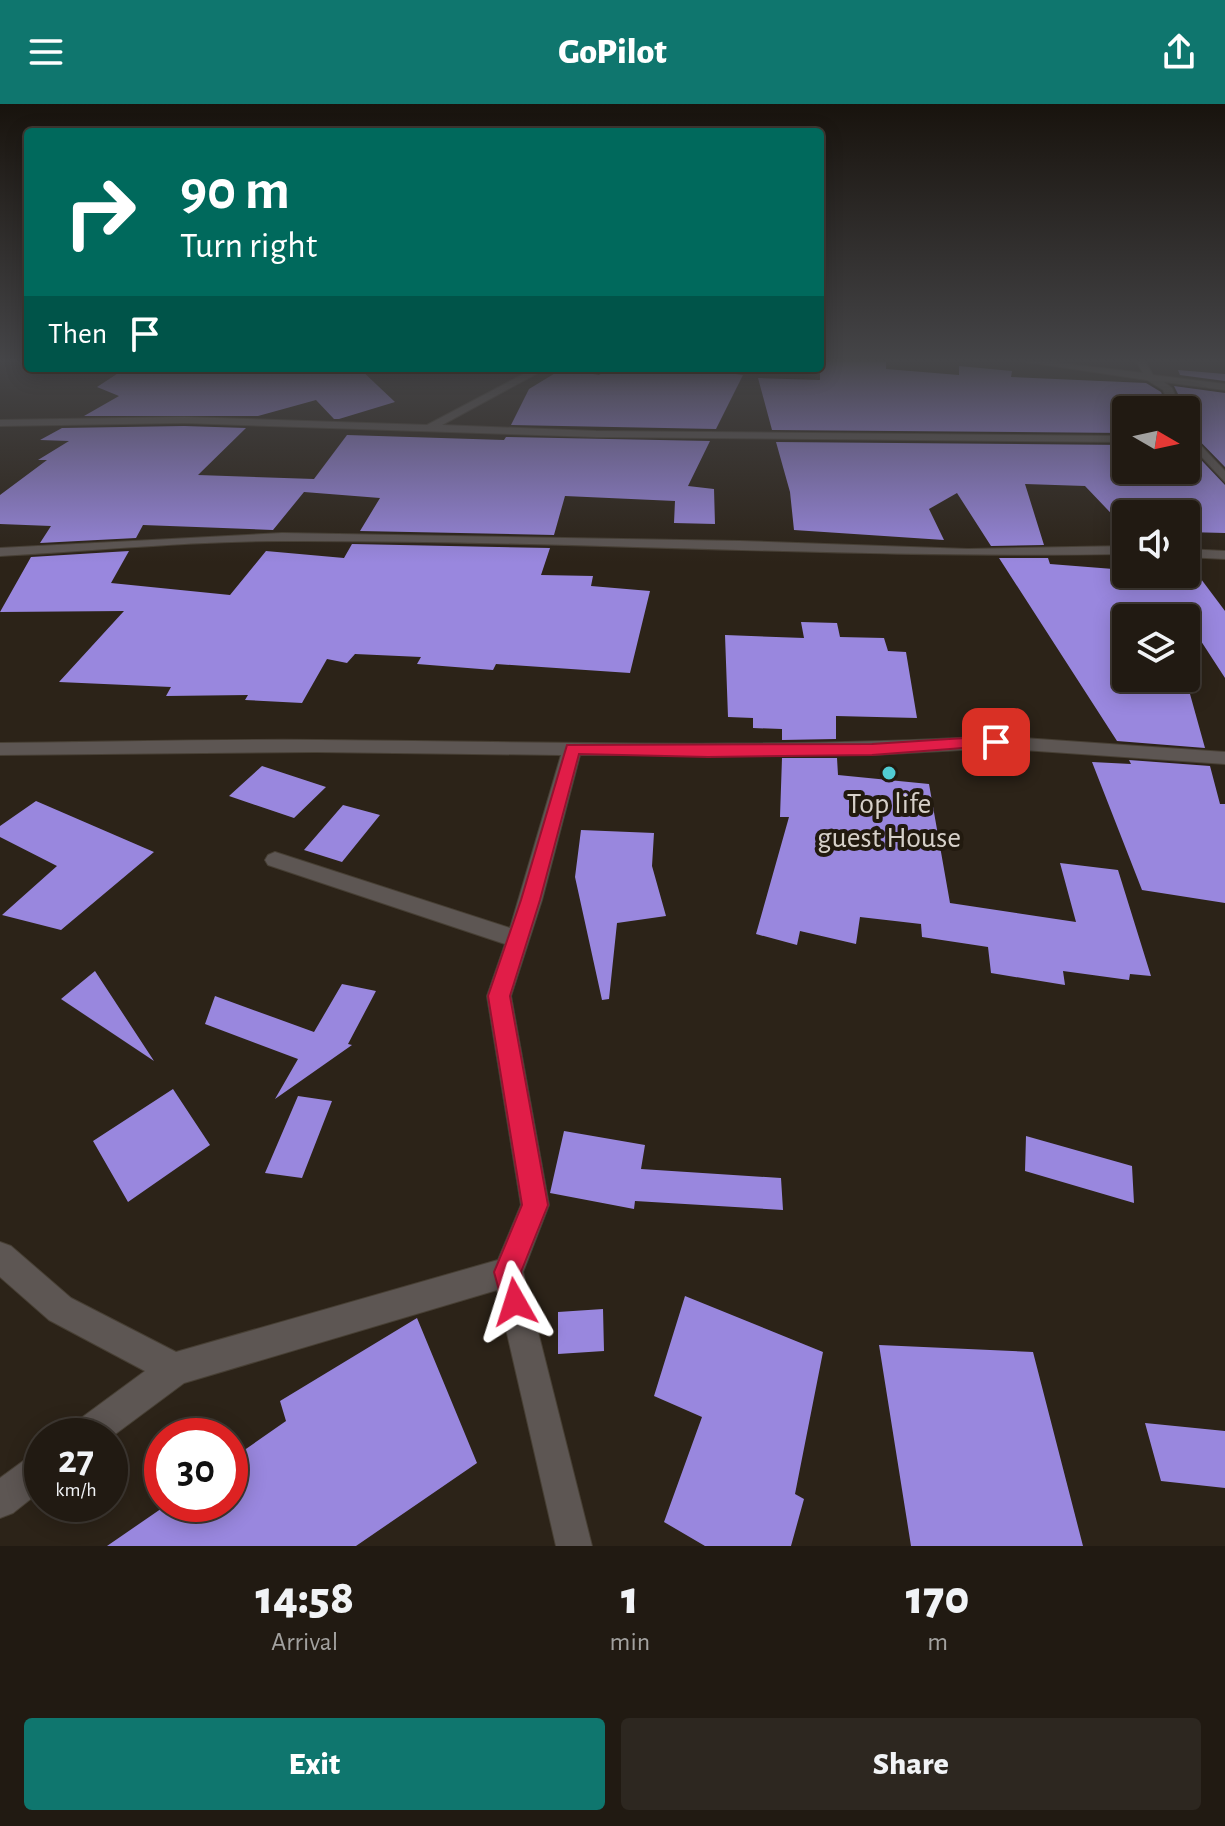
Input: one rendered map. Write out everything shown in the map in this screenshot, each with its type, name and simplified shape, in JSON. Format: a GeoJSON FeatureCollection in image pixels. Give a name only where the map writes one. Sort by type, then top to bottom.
{"type":"FeatureCollection","features":[{"type":"Feature","properties":{"kind":"street"},"geometry":{"type":"LineString","coordinates":[[408,428],[1112,439]]}},
{"type":"Feature","properties":{"kind":"street"},"geometry":{"type":"LineString","coordinates":[[1200,452],[1225,478]]}},
{"type":"Feature","properties":{"kind":"street"},"geometry":{"type":"LineString","coordinates":[[0,552],[282,537],[740,545],[968,553],[1112,550]]}},
{"type":"Feature","properties":{"kind":"street"},"geometry":{"type":"LineString","coordinates":[[1200,553],[1225,555]]}},
{"type":"Feature","properties":{"kind":"street"},"geometry":{"type":"LineString","coordinates":[[1205,553],[1225,568]]}},
{"type":"Feature","properties":{"kind":"street"},"geometry":{"type":"LineString","coordinates":[[0,749],[316,746],[708,751],[872,749],[996,742],[1225,758]]}},
{"type":"Feature","properties":{"kind":"street"},"geometry":{"type":"LineString","coordinates":[[572,749],[499,996],[535,1205],[508,1272],[574,1546]]}},
{"type":"Feature","properties":{"kind":"street"},"geometry":{"type":"LineString","coordinates":[[275,860],[517,939]]}},
{"type":"Feature","properties":{"kind":"street"},"geometry":{"type":"LineString","coordinates":[[0,1257],[60,1309],[175,1369]]}},
{"type":"Feature","properties":{"kind":"street"},"geometry":{"type":"LineString","coordinates":[[109,1418],[175,1369],[508,1272]]}},
{"type":"Feature","properties":{"kind":"street"},"geometry":{"type":"LineString","coordinates":[[0,1500],[24,1482]]}},
{"type":"Feature","properties":{"kind":"building"},"geometry":{"type":"Polygon","coordinates":[[[61,428],[246,428],[198,475],[314,479],[347,435],[504,440],[506,437],[710,441],[688,486],[714,489],[715,524],[674,523],[675,501],[565,496],[554,535],[360,531],[380,498],[304,492],[273,530],[143,525],[136,538],[40,543],[51,526],[0,524],[0,495],[47,460],[38,460],[69,441],[40,440],[61,428]]]}},
{"type":"Feature","properties":{"kind":"building"},"geometry":{"type":"Polygon","coordinates":[[[772,428],[1112,428],[1112,433],[772,430],[772,428]]]}},
{"type":"Feature","properties":{"kind":"building"},"geometry":{"type":"Polygon","coordinates":[[[1200,428],[1225,428],[1225,467],[1200,441],[1200,428]]]}},
{"type":"Feature","properties":{"kind":"building"},"geometry":{"type":"Polygon","coordinates":[[[776,442],[1112,445],[1112,484],[1200,484],[1200,459],[1225,485],[1225,533],[1200,532],[1200,500],[1112,500],[1112,514],[1085,486],[1025,484],[1044,545],[991,546],[957,493],[929,509],[944,540],[794,530],[790,492],[776,442]]]}},
{"type":"Feature","properties":{"kind":"building"},"geometry":{"type":"Polygon","coordinates":[[[352,544],[550,548],[541,575],[593,576],[591,586],[650,591],[630,673],[496,664],[493,670],[417,664],[421,657],[355,654],[347,663],[327,659],[302,703],[245,700],[248,695],[166,696],[171,687],[59,682],[124,611],[0,612],[31,557],[129,551],[111,583],[230,595],[266,551],[344,558],[352,544]]]}},
{"type":"Feature","properties":{"kind":"building"},"geometry":{"type":"Polygon","coordinates":[[[999,558],[1048,558],[1050,564],[1112,569],[1112,588],[1200,588],[1200,578],[1225,611],[1225,678],[1200,640],[1200,604],[1112,604],[1112,692],[1190,694],[1205,748],[1117,741],[999,558]]]}},
{"type":"Feature","properties":{"kind":"building"},"geometry":{"type":"Polygon","coordinates":[[[801,622],[837,623],[840,637],[884,638],[888,651],[906,652],[917,718],[836,716],[836,739],[782,740],[782,729],[753,728],[753,718],[728,717],[725,635],[804,638],[801,622]]]}},
{"type":"Feature","properties":{"kind":"building"},"geometry":{"type":"Polygon","coordinates":[[[782,758],[837,758],[838,775],[929,784],[950,903],[1076,922],[1060,863],[1118,870],[1151,976],[1130,974],[1129,980],[1063,971],[1065,985],[991,973],[988,947],[922,937],[921,924],[860,917],[856,944],[800,931],[797,945],[756,934],[789,817],[780,817],[782,758]]]}},
{"type":"Feature","properties":{"kind":"building"},"geometry":{"type":"Polygon","coordinates":[[[1129,760],[1210,766],[1220,804],[1225,804],[1225,903],[1142,890],[1092,762],[1131,764],[1129,760]]]}},
{"type":"Feature","properties":{"kind":"building"},"geometry":{"type":"Polygon","coordinates":[[[262,766],[326,787],[294,818],[229,796],[262,766]]]}},
{"type":"Feature","properties":{"kind":"building"},"geometry":{"type":"Polygon","coordinates":[[[36,801],[154,852],[61,930],[2,915],[57,866],[0,837],[0,826],[36,801]]]}},
{"type":"Feature","properties":{"kind":"building"},"geometry":{"type":"Polygon","coordinates":[[[343,805],[380,815],[342,862],[304,850],[343,805]]]}},
{"type":"Feature","properties":{"kind":"building"},"geometry":{"type":"Polygon","coordinates":[[[581,830],[654,833],[652,866],[666,916],[617,923],[609,999],[602,1000],[575,877],[581,830]]]}},
{"type":"Feature","properties":{"kind":"building"},"geometry":{"type":"Polygon","coordinates":[[[95,971],[154,1061],[61,999],[95,971]]]}},
{"type":"Feature","properties":{"kind":"building"},"geometry":{"type":"Polygon","coordinates":[[[342,984],[376,991],[348,1044],[352,1045],[275,1099],[298,1059],[205,1024],[215,996],[314,1032],[342,984]]]}},
{"type":"Feature","properties":{"kind":"building"},"geometry":{"type":"Polygon","coordinates":[[[173,1089],[210,1145],[128,1202],[93,1141],[173,1089]]]}},
{"type":"Feature","properties":{"kind":"building"},"geometry":{"type":"Polygon","coordinates":[[[298,1096],[332,1101],[302,1178],[265,1173],[298,1096]]]}},
{"type":"Feature","properties":{"kind":"building"},"geometry":{"type":"Polygon","coordinates":[[[564,1131],[645,1145],[641,1169],[781,1178],[783,1210],[635,1201],[634,1209],[550,1193],[564,1131]]]}},
{"type":"Feature","properties":{"kind":"building"},"geometry":{"type":"Polygon","coordinates":[[[1026,1136],[1132,1166],[1134,1203],[1025,1171],[1026,1136]]]}},
{"type":"Feature","properties":{"kind":"building"},"geometry":{"type":"Polygon","coordinates":[[[685,1296],[823,1352],[795,1494],[804,1499],[791,1546],[705,1546],[664,1522],[702,1417],[654,1396],[685,1296]]]}},
{"type":"Feature","properties":{"kind":"building"},"geometry":{"type":"Polygon","coordinates":[[[603,1309],[604,1351],[558,1354],[558,1312],[603,1309]]]}},
{"type":"Feature","properties":{"kind":"building"},"geometry":{"type":"Polygon","coordinates":[[[417,1318],[477,1463],[356,1546],[107,1546],[144,1521],[248,1522],[248,1447],[286,1421],[280,1401],[417,1318]]]}},
{"type":"Feature","properties":{"kind":"building"},"geometry":{"type":"Polygon","coordinates":[[[879,1345],[1033,1352],[1083,1546],[911,1546],[879,1345]]]}},
{"type":"Feature","properties":{"kind":"building"},"geometry":{"type":"Polygon","coordinates":[[[1145,1423],[1225,1431],[1225,1488],[1161,1481],[1145,1423]]]}},
{"type":"Feature","properties":{"kind":"place","name":"Top life guest House"},"geometry":{"type":"Point","coordinates":[889,773]}},
{"type":"Feature","properties":{"kind":"route"},"geometry":{"type":"LineString","coordinates":[[515,1302],[508,1272],[535,1205],[499,996],[531,900],[572,749],[872,749],[996,742]]}}]}
